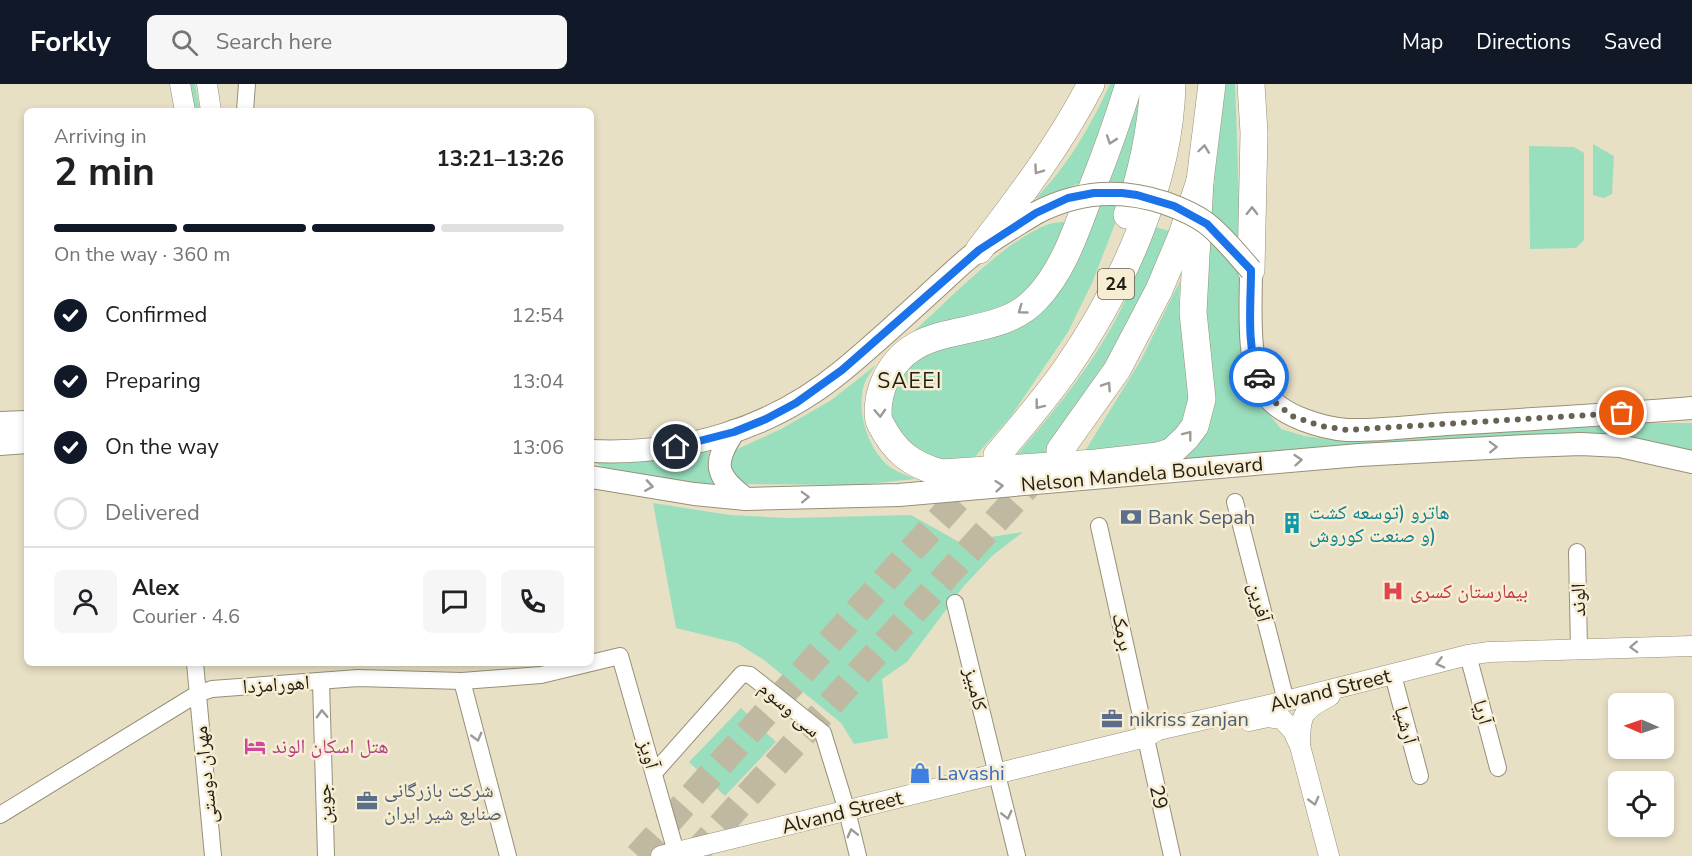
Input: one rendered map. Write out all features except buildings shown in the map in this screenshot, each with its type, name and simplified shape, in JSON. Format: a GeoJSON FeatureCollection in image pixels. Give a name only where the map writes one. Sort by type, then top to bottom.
{"type":"FeatureCollection","features":[{"type":"Feature","properties":{"kind":"highway"},"geometry":{"type":"LineString","coordinates":[[979,250],[1058,141],[1090,84]]}},
{"type":"Feature","properties":{"kind":"highway"},"geometry":{"type":"LineString","coordinates":[[1129,84],[1072,242],[1055,273],[1036,300],[1017,314],[998,323],[924,341],[901,356],[888,372],[880,394],[878,420],[902,455],[920,467],[941,473],[1096,463],[1158,456],[1171,452],[1195,426],[1202,399],[1192,312],[1200,181]]}},
{"type":"Feature","properties":{"kind":"highway"},"geometry":{"type":"LineString","coordinates":[[1067,368],[1132,202],[1144,153],[1154,84]]}},
{"type":"Feature","properties":{"kind":"highway","name":"24"},"geometry":{"type":"LineString","coordinates":[[997,455],[1038,407],[1067,368],[1107,301],[1144,221],[1158,177],[1167,137],[1172,84]]}},
{"type":"Feature","properties":{"kind":"highway","name":"24"},"geometry":{"type":"LineString","coordinates":[[1060,450],[1100,396],[1132,344],[1159,290],[1182,235],[1200,181],[1212,84]]}},
{"type":"Feature","properties":{"kind":"highway"},"geometry":{"type":"LineString","coordinates":[[1251,84],[1254,133],[1251,270]]}},
{"type":"Feature","properties":{"kind":"main road"},"geometry":{"type":"LineString","coordinates":[[594,452],[655,450],[734,432],[766,419],[823,386],[979,250],[1036,213],[1068,198],[1094,193],[1137,195],[1174,206],[1207,224],[1251,270],[1254,365],[1266,395],[1292,416],[1321,426],[1347,430],[1692,408]]}},
{"type":"Feature","properties":{"kind":"main road"},"geometry":{"type":"LineString","coordinates":[[0,423],[24,422]]}},
{"type":"Feature","properties":{"kind":"main road"},"geometry":{"type":"LineString","coordinates":[[734,432],[722,451],[719,461],[720,473],[726,483],[746,499]]}},
{"type":"Feature","properties":{"kind":"main road"},"geometry":{"type":"LineString","coordinates":[[0,444],[24,442]]}},
{"type":"Feature","properties":{"kind":"main road","name":"Nelson Mandela Boulevard"},"geometry":{"type":"LineString","coordinates":[[594,477],[694,494],[746,499],[899,495],[1359,454],[1527,446],[1581,444],[1620,446],[1692,462]]}},
{"type":"Feature","properties":{"kind":"street"},"geometry":{"type":"LineString","coordinates":[[180,84],[184,108]]}},
{"type":"Feature","properties":{"kind":"street"},"geometry":{"type":"LineString","coordinates":[[207,84],[211,108]]}},
{"type":"Feature","properties":{"kind":"street"},"geometry":{"type":"LineString","coordinates":[[245,108],[247,84]]}},
{"type":"Feature","properties":{"kind":"street","name":"آفرین"},"geometry":{"type":"LineString","coordinates":[[1235,502],[1286,701]]}},
{"type":"Feature","properties":{"kind":"street","name":"برمک"},"geometry":{"type":"LineString","coordinates":[[1099,526],[1146,737]]}},
{"type":"Feature","properties":{"kind":"street","name":"الوند"},"geometry":{"type":"LineString","coordinates":[[1577,552],[1579,649]]}},
{"type":"Feature","properties":{"kind":"street","name":"کامبیز"},"geometry":{"type":"LineString","coordinates":[[955,603],[1017,856]]}},
{"type":"Feature","properties":{"kind":"street","name":"Alvand Street"},"geometry":{"type":"LineString","coordinates":[[678,854],[1146,737],[1158,730],[1286,701],[1468,655],[1489,652],[1692,646]]}},
{"type":"Feature","properties":{"kind":"street","name":"آریا"},"geometry":{"type":"LineString","coordinates":[[1468,655],[1498,768]]}},
{"type":"Feature","properties":{"kind":"street","name":"اهورامزدا"},"geometry":{"type":"LineString","coordinates":[[594,662],[620,656]]}},
{"type":"Feature","properties":{"kind":"street","name":"آویز"},"geometry":{"type":"LineString","coordinates":[[620,656],[678,854]]}},
{"type":"Feature","properties":{"kind":"street","name":"مهران دوستی"},"geometry":{"type":"LineString","coordinates":[[195,666],[213,856]]}},
{"type":"Feature","properties":{"kind":"street","name":"اهورامزدا"},"geometry":{"type":"LineString","coordinates":[[0,815],[197,694],[224,687],[321,681],[358,670],[462,681],[541,675],[578,666]]}},
{"type":"Feature","properties":{"kind":"street","name":"سی وسوم"},"geometry":{"type":"LineString","coordinates":[[654,773],[742,674],[746,673],[823,733],[847,811]]}},
{"type":"Feature","properties":{"kind":"street","name":"آرشیا"},"geometry":{"type":"LineString","coordinates":[[1393,675],[1420,776]]}},
{"type":"Feature","properties":{"kind":"street","name":"جوین"},"geometry":{"type":"LineString","coordinates":[[321,681],[326,856]]}},
{"type":"Feature","properties":{"kind":"street"},"geometry":{"type":"LineString","coordinates":[[462,681],[508,856]]}},
{"type":"Feature","properties":{"kind":"street"},"geometry":{"type":"LineString","coordinates":[[1300,746],[1300,725],[1305,711],[1311,705],[1350,684]]}},
{"type":"Feature","properties":{"kind":"street"},"geometry":{"type":"LineString","coordinates":[[1146,737],[1163,740],[1268,717],[1287,722],[1300,746],[1329,856]]}},
{"type":"Feature","properties":{"kind":"street","name":"29"},"geometry":{"type":"LineString","coordinates":[[1146,737],[1172,856]]}},
{"type":"Feature","properties":{"kind":"street"},"geometry":{"type":"LineString","coordinates":[[847,811],[858,856]]}},
{"type":"Feature","properties":{"kind":"green space"},"geometry":{"type":"Polygon","coordinates":[[[190,84],[195,84],[199,108],[194,108],[190,84]]]}},
{"type":"Feature","properties":{"kind":"green space"},"geometry":{"type":"Polygon","coordinates":[[[1110,84],[1121,84],[1087,181],[1035,199],[1058,173],[1077,145],[1110,84]]]}},
{"type":"Feature","properties":{"kind":"green space"},"geometry":{"type":"Polygon","coordinates":[[[1223,84],[1235,84],[1240,226],[1241,363],[1250,391],[1281,429],[1304,436],[1342,441],[1626,423],[1692,423],[1692,453],[1170,461],[1190,444],[1223,84]]]}},
{"type":"Feature","properties":{"kind":"green space"},"geometry":{"type":"Polygon","coordinates":[[[1141,87],[1146,93],[1120,211],[1092,283],[1068,332],[1011,416],[973,459],[921,462],[893,428],[890,410],[898,375],[926,354],[1028,316],[1141,87]]]}},
{"type":"Feature","properties":{"kind":"green space"},"geometry":{"type":"Polygon","coordinates":[[[1593,144],[1614,156],[1612,194],[1604,198],[1593,195],[1593,144]]]}},
{"type":"Feature","properties":{"kind":"green space"},"geometry":{"type":"Polygon","coordinates":[[[1529,146],[1574,147],[1584,153],[1584,240],[1576,248],[1530,249],[1529,146]]]}},
{"type":"Feature","properties":{"kind":"green space"},"geometry":{"type":"Polygon","coordinates":[[[1072,221],[1061,248],[1015,304],[916,337],[912,333],[978,272],[1014,243],[1049,224],[1072,221]]]}},
{"type":"Feature","properties":{"kind":"green space"},"geometry":{"type":"Polygon","coordinates":[[[1155,227],[1173,232],[1160,262],[1081,409],[1046,454],[1013,459],[1072,387],[1112,327],[1126,299],[1155,227]]]}},
{"type":"Feature","properties":{"kind":"green space"},"geometry":{"type":"Polygon","coordinates":[[[1180,281],[1179,301],[1190,395],[1186,414],[1178,429],[1157,446],[1085,451],[1141,360],[1180,281]]]}},
{"type":"Feature","properties":{"kind":"green space"},"geometry":{"type":"Polygon","coordinates":[[[876,365],[865,382],[862,395],[866,429],[882,460],[893,469],[915,479],[857,485],[743,484],[728,476],[729,453],[781,429],[830,401],[876,365]]]}},
{"type":"Feature","properties":{"kind":"green space"},"geometry":{"type":"Polygon","coordinates":[[[703,450],[709,452],[710,472],[722,488],[602,467],[595,462],[599,457],[683,457],[703,450]]]}},
{"type":"Feature","properties":{"kind":"green space"},"geometry":{"type":"Polygon","coordinates":[[[653,503],[730,515],[788,518],[911,515],[959,542],[1023,532],[992,556],[963,587],[907,662],[882,679],[888,738],[854,744],[841,723],[764,660],[737,643],[676,628],[653,503]]]}},
{"type":"Feature","properties":{"kind":"green space"},"geometry":{"type":"Polygon","coordinates":[[[741,708],[776,742],[725,796],[689,762],[741,708]]]}},
{"type":"Feature","properties":{"kind":"tunnel"},"geometry":{"type":"LineString","coordinates":[[693,856],[1042,470]]}},
{"type":"Feature","properties":{"kind":"tunnel"},"geometry":{"type":"LineString","coordinates":[[638,856],[980,474]]}},
{"type":"Feature","properties":{"kind":"way so far"},"geometry":{"type":"LineString","coordinates":[[1259,377],[1266,395],[1292,416],[1321,426],[1347,430],[1622,413]]}},
{"type":"Feature","properties":{"kind":"place","name":"Bank Sepah"},"geometry":{"type":"Point","coordinates":[1131,517]}},
{"type":"Feature","properties":{"kind":"place","name":"هاترو (توسعه کشت و صنعت کوروش)"},"geometry":{"type":"Point","coordinates":[1292,523]}},
{"type":"Feature","properties":{"kind":"place","name":"بیمارستان کسری"},"geometry":{"type":"Point","coordinates":[1393,591]}},
{"type":"Feature","properties":{"kind":"place","name":"nikriss zanjan"},"geometry":{"type":"Point","coordinates":[1112,719]}},
{"type":"Feature","properties":{"kind":"place","name":"هتل اسکان الوند"},"geometry":{"type":"Point","coordinates":[255,746]}},
{"type":"Feature","properties":{"kind":"place","name":"Lavashi"},"geometry":{"type":"Point","coordinates":[920,773]}},
{"type":"Feature","properties":{"kind":"place","name":"شرکت بازرگانی صنایع شیر ایران"},"geometry":{"type":"Point","coordinates":[367,801]}},
{"type":"Feature","properties":{"kind":"district","name":"SAEEI"},"geometry":{"type":"Point","coordinates":[910,381]}},
{"type":"Feature","properties":{"kind":"route"},"geometry":{"type":"LineString","coordinates":[[676,447],[734,432],[796,403],[823,386],[979,250],[1051,205],[1068,198],[1094,193],[1137,195],[1174,206],[1207,224],[1251,270],[1254,365],[1259,377]]}}]}
